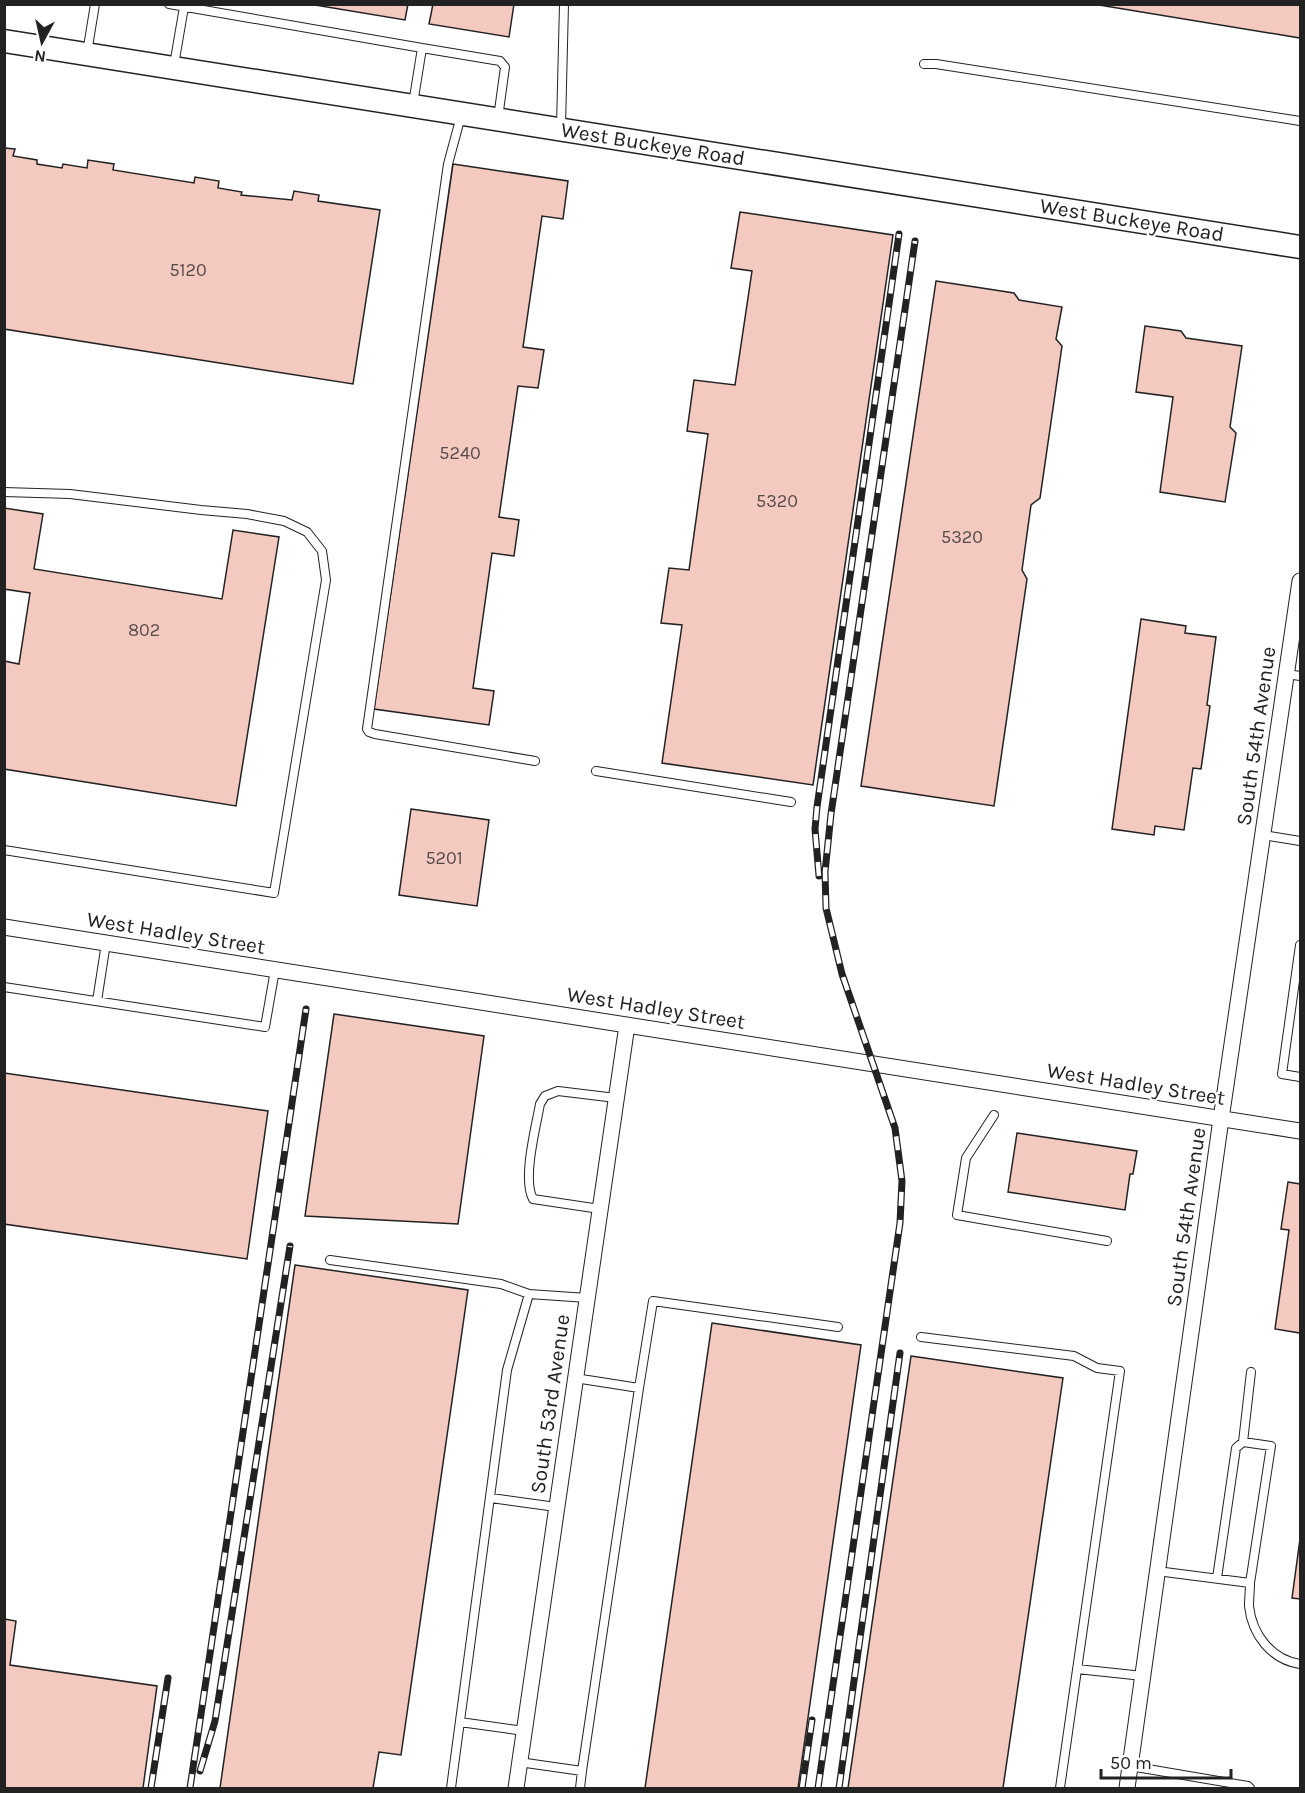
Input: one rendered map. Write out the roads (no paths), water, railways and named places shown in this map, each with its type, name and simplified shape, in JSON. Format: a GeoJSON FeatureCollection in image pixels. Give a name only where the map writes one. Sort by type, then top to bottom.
{"type":"FeatureCollection","features":[{"type":"Feature","properties":{"kind":"main road","name":"West Buckeye Road"},"geometry":{"type":"LineString","coordinates":[[4,41],[1300,247]]}},
{"type":"Feature","properties":{"kind":"street","name":"South 54th Avenue"},"geometry":{"type":"LineString","coordinates":[[1127,1788],[1263,835],[1294,675],[1300,581]]}},
{"type":"Feature","properties":{"kind":"street","name":"West Hadley Street"},"geometry":{"type":"LineString","coordinates":[[4,927],[1300,1131]]}},
{"type":"Feature","properties":{"kind":"street","name":"South 53rd Avenue"},"geometry":{"type":"LineString","coordinates":[[516,1788],[627,1026]]}},
{"type":"Feature","properties":{"kind":"lane"},"geometry":{"type":"LineString","coordinates":[[87,54],[95,4]]}},
{"type":"Feature","properties":{"kind":"lane"},"geometry":{"type":"LineString","coordinates":[[169,4],[500,61],[505,67],[498,120]]}},
{"type":"Feature","properties":{"kind":"lane"},"geometry":{"type":"LineString","coordinates":[[561,129],[564,4]]}},
{"type":"Feature","properties":{"kind":"lane"},"geometry":{"type":"LineString","coordinates":[[174,68],[183,7]]}},
{"type":"Feature","properties":{"kind":"lane"},"geometry":{"type":"LineString","coordinates":[[413,106],[422,48]]}},
{"type":"Feature","properties":{"kind":"lane"},"geometry":{"type":"LineString","coordinates":[[924,64],[1300,121]]}},
{"type":"Feature","properties":{"kind":"lane"},"geometry":{"type":"LineString","coordinates":[[461,114],[448,164],[367,729],[370,733],[375,734],[536,761]]}},
{"type":"Feature","properties":{"kind":"lane"},"geometry":{"type":"LineString","coordinates":[[4,492],[70,494],[247,514],[284,521],[307,532],[322,551],[326,580],[274,893],[4,850]]}},
{"type":"Feature","properties":{"kind":"lane"},"geometry":{"type":"LineString","coordinates":[[596,771],[791,802]]}},
{"type":"Feature","properties":{"kind":"lane"},"geometry":{"type":"LineString","coordinates":[[1263,835],[1300,841]]}},
{"type":"Feature","properties":{"kind":"lane"},"geometry":{"type":"LineString","coordinates":[[97,1001],[106,943]]}},
{"type":"Feature","properties":{"kind":"lane"},"geometry":{"type":"LineString","coordinates":[[1300,945],[1282,1074],[1300,1077]]}},
{"type":"Feature","properties":{"kind":"lane"},"geometry":{"type":"LineString","coordinates":[[4,987],[266,1028],[275,970]]}},
{"type":"Feature","properties":{"kind":"lane"},"geometry":{"type":"LineString","coordinates":[[600,1209],[533,1199],[529,1191],[528,1178],[540,1104],[545,1096],[558,1090],[616,1098]]}},
{"type":"Feature","properties":{"kind":"lane"},"geometry":{"type":"LineString","coordinates":[[994,1115],[966,1158],[957,1215],[1107,1241]]}},
{"type":"Feature","properties":{"kind":"lane"},"geometry":{"type":"LineString","coordinates":[[330,1260],[501,1284],[529,1294],[587,1298]]}},
{"type":"Feature","properties":{"kind":"lane"},"geometry":{"type":"LineString","coordinates":[[451,1788],[507,1370],[529,1294]]}},
{"type":"Feature","properties":{"kind":"lane"},"geometry":{"type":"LineString","coordinates":[[580,1788],[653,1301],[838,1327]]}},
{"type":"Feature","properties":{"kind":"lane"},"geometry":{"type":"LineString","coordinates":[[921,1337],[1074,1356],[1097,1368],[1120,1371],[1060,1788]]}},
{"type":"Feature","properties":{"kind":"lane"},"geometry":{"type":"LineString","coordinates":[[1217,1578],[1236,1448],[1243,1442],[1251,1372]]}},
{"type":"Feature","properties":{"kind":"lane"},"geometry":{"type":"LineString","coordinates":[[575,1378],[639,1388]]}},
{"type":"Feature","properties":{"kind":"lane"},"geometry":{"type":"LineString","coordinates":[[1243,1442],[1271,1446],[1250,1583],[1249,1606],[1255,1632],[1275,1655],[1288,1663],[1300,1665]]}},
{"type":"Feature","properties":{"kind":"lane"},"geometry":{"type":"LineString","coordinates":[[491,1498],[556,1507]]}},
{"type":"Feature","properties":{"kind":"lane"},"geometry":{"type":"LineString","coordinates":[[1157,1570],[1250,1583]]}},
{"type":"Feature","properties":{"kind":"lane"},"geometry":{"type":"LineString","coordinates":[[1077,1670],[1143,1676]]}},
{"type":"Feature","properties":{"kind":"lane"},"geometry":{"type":"LineString","coordinates":[[460,1722],[524,1731]]}},
{"type":"Feature","properties":{"kind":"lane"},"geometry":{"type":"LineString","coordinates":[[519,1762],[582,1771]]}},
{"type":"Feature","properties":{"kind":"lane"},"geometry":{"type":"LineString","coordinates":[[1130,1766],[1250,1788]]}},
{"type":"Feature","properties":{"kind":"railway"},"geometry":{"type":"LineString","coordinates":[[819,876],[815,829],[817,807],[899,234]]}},
{"type":"Feature","properties":{"kind":"railway"},"geometry":{"type":"LineString","coordinates":[[818,1788],[900,1223],[902,1181],[895,1128],[842,974],[826,908],[825,872],[831,814],[915,241]]}},
{"type":"Feature","properties":{"kind":"railway"},"geometry":{"type":"LineString","coordinates":[[190,1788],[306,1009]]}},
{"type":"Feature","properties":{"kind":"railway"},"geometry":{"type":"LineString","coordinates":[[200,1771],[215,1721],[290,1246]]}},
{"type":"Feature","properties":{"kind":"railway"},"geometry":{"type":"LineString","coordinates":[[839,1788],[900,1353]]}},
{"type":"Feature","properties":{"kind":"railway"},"geometry":{"type":"LineString","coordinates":[[151,1788],[168,1678]]}},
{"type":"Feature","properties":{"kind":"railway"},"geometry":{"type":"LineString","coordinates":[[802,1788],[812,1720]]}}]}
